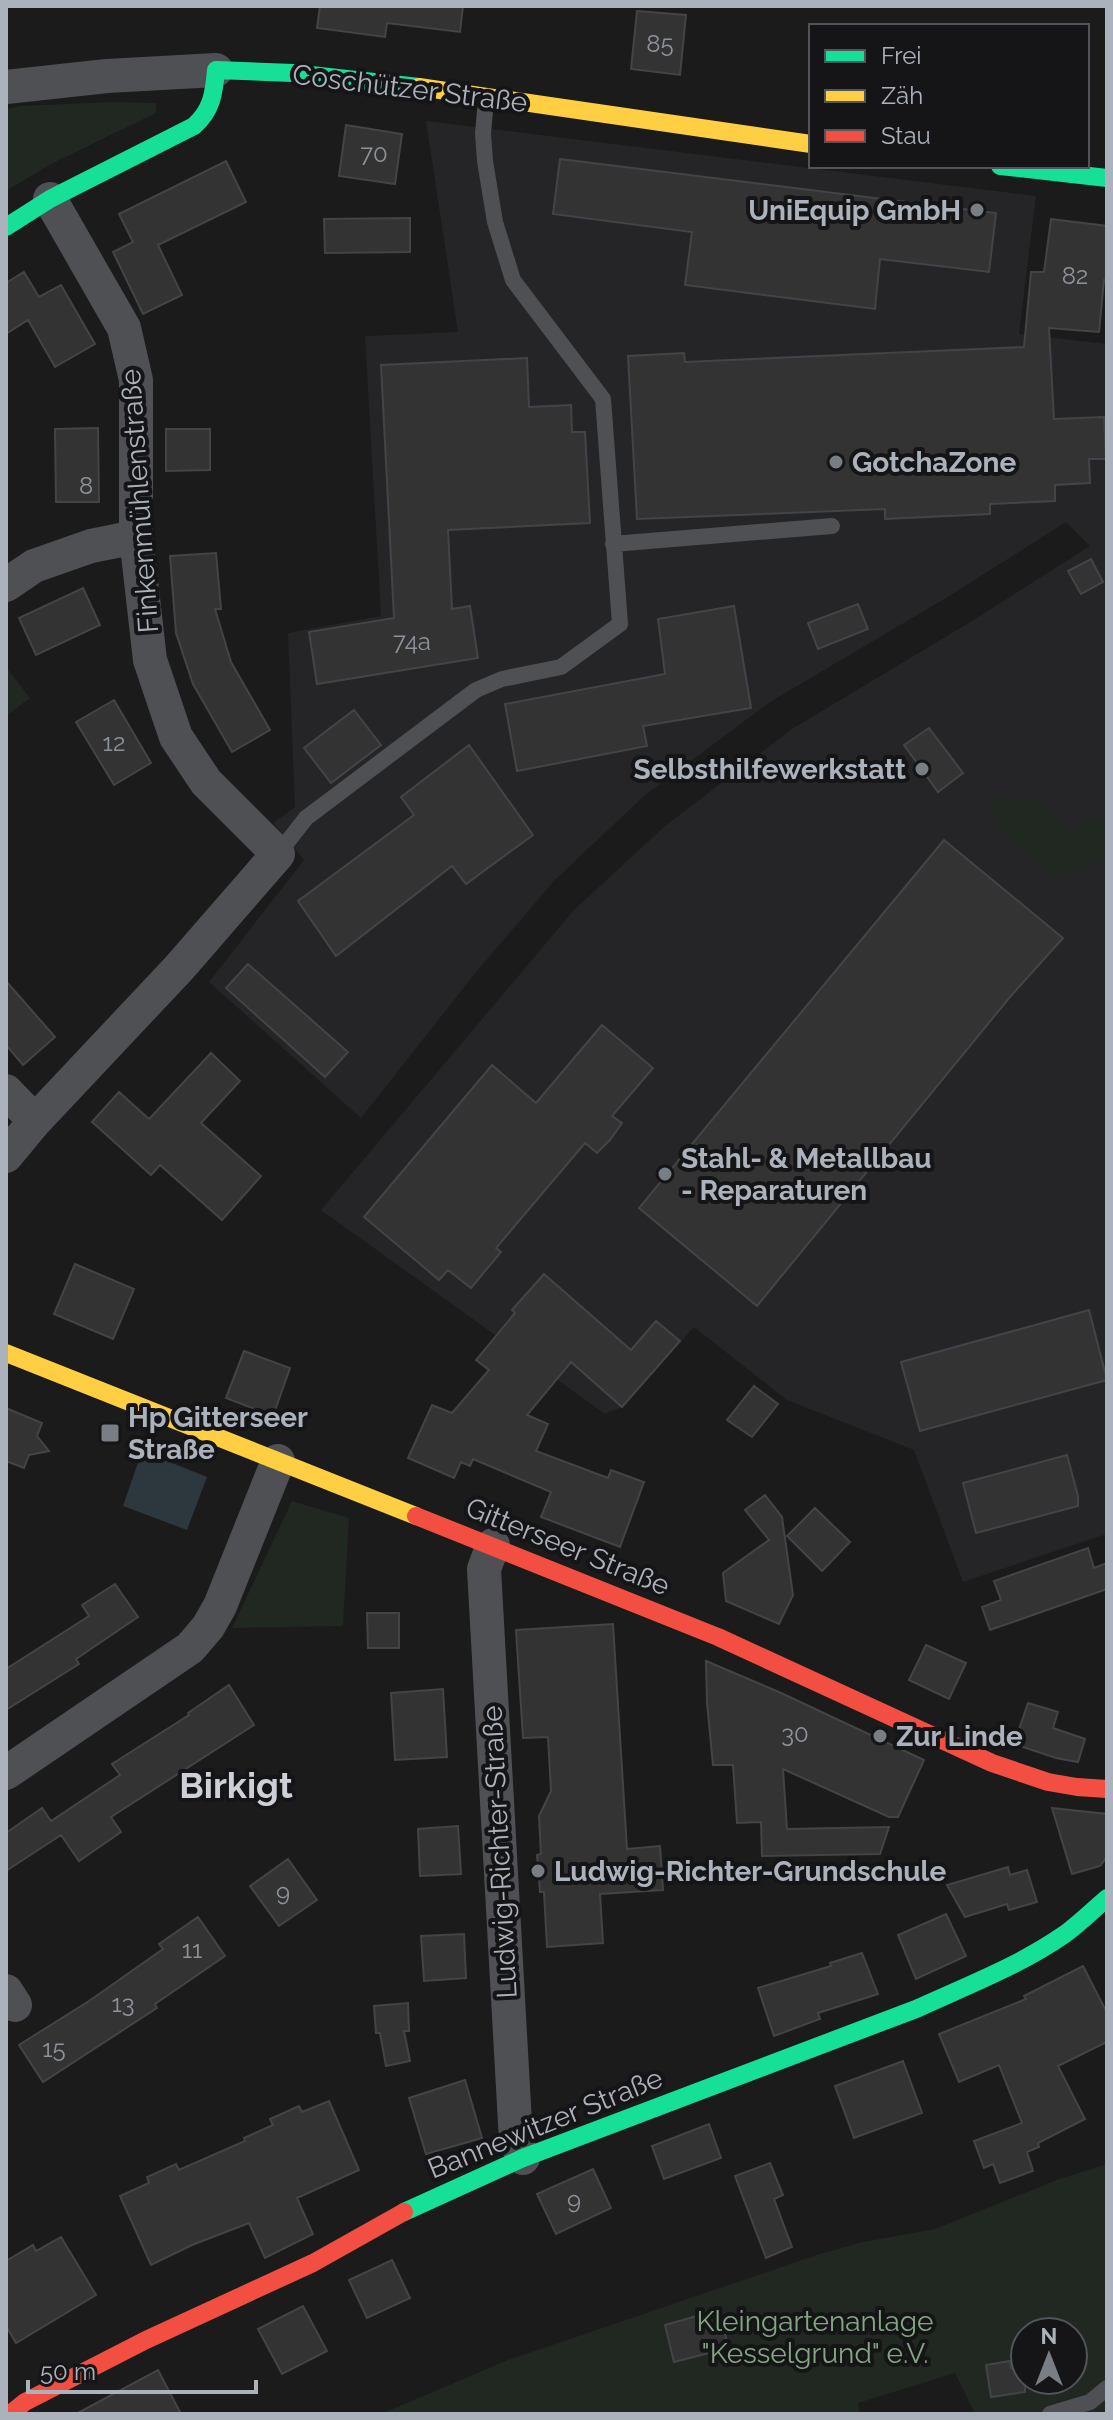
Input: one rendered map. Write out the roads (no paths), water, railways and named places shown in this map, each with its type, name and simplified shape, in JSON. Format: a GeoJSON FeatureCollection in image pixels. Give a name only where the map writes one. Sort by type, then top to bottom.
{"type":"FeatureCollection","features":[{"type":"Feature","properties":{"kind":"street","name":"Coschützer Straße"},"geometry":{"type":"LineString","coordinates":[[6,87],[107,76],[216,70],[308,74],[487,96],[809,144]]}},
{"type":"Feature","properties":{"kind":"street"},"geometry":{"type":"LineString","coordinates":[[6,227],[50,199],[194,126],[205,117],[213,103],[216,70]]}},
{"type":"Feature","properties":{"kind":"street"},"geometry":{"type":"LineString","coordinates":[[1018,168],[1107,178]]}},
{"type":"Feature","properties":{"kind":"street","name":"Finkenmühlenstraße"},"geometry":{"type":"LineString","coordinates":[[50,199],[124,328],[136,380],[136,537],[150,660],[176,737],[206,782],[278,854]]}},
{"type":"Feature","properties":{"kind":"street"},"geometry":{"type":"LineString","coordinates":[[6,585],[34,566],[91,546],[136,537]]}},
{"type":"Feature","properties":{"kind":"street"},"geometry":{"type":"LineString","coordinates":[[6,1156],[179,968],[278,854]]}},
{"type":"Feature","properties":{"kind":"street"},"geometry":{"type":"LineString","coordinates":[[6,1091],[35,1121]]}},
{"type":"Feature","properties":{"kind":"street","name":"Gitterseer Straße"},"geometry":{"type":"LineString","coordinates":[[6,1353],[493,1545],[767,1658],[1032,1779],[1107,1789]]}},
{"type":"Feature","properties":{"kind":"street"},"geometry":{"type":"LineString","coordinates":[[6,1773],[190,1648],[208,1627],[220,1606],[278,1461]]}},
{"type":"Feature","properties":{"kind":"street","name":"Ludwig-Richter-Straße"},"geometry":{"type":"LineString","coordinates":[[493,1545],[484,1569],[516,2141],[523,2158]]}},
{"type":"Feature","properties":{"kind":"street","name":"Bannewitzer Straße"},"geometry":{"type":"LineString","coordinates":[[10,2414],[25,2402],[146,2340],[267,2286],[389,2219],[523,2158],[916,2009],[953,1992],[1065,1934],[1107,1898]]}},
{"type":"Feature","properties":{"kind":"lane"},"geometry":{"type":"LineString","coordinates":[[278,854],[306,818],[476,690],[502,679],[561,667],[620,624],[603,399],[513,280],[495,222],[485,161],[483,133],[487,96]]}},
{"type":"Feature","properties":{"kind":"lane"},"geometry":{"type":"LineString","coordinates":[[613,544],[832,526]]}},
{"type":"Feature","properties":{"kind":"lane"},"geometry":{"type":"LineString","coordinates":[[1050,2414],[1090,2402],[1107,2388]]}},
{"type":"Feature","properties":{"kind":"place","name":"UniEquip GmbH"},"geometry":{"type":"Point","coordinates":[977,210]}},
{"type":"Feature","properties":{"kind":"place","name":"GotchaZone"},"geometry":{"type":"Point","coordinates":[836,462]}},
{"type":"Feature","properties":{"kind":"place","name":"Selbsthilfewerkstatt"},"geometry":{"type":"Point","coordinates":[922,769]}},
{"type":"Feature","properties":{"kind":"place","name":"Stahl- & Metallbau - Reparaturen"},"geometry":{"type":"Point","coordinates":[665,1174]}},
{"type":"Feature","properties":{"kind":"place","name":"Hp Gitterseer Straße"},"geometry":{"type":"Point","coordinates":[110,1433]}},
{"type":"Feature","properties":{"kind":"place","name":"Zur Linde"},"geometry":{"type":"Point","coordinates":[880,1736]}},
{"type":"Feature","properties":{"kind":"place","name":"Ludwig-Richter-Grundschule"},"geometry":{"type":"Point","coordinates":[538,1871]}},
{"type":"Feature","properties":{"kind":"district","name":"Birkigt"},"geometry":{"type":"Point","coordinates":[236,1785]}},
{"type":"Feature","properties":{"kind":"park label","name":"Kleingartenanlage \"Kesselgrund\" e.V."},"geometry":{"type":"Point","coordinates":[815,2337]}}]}
